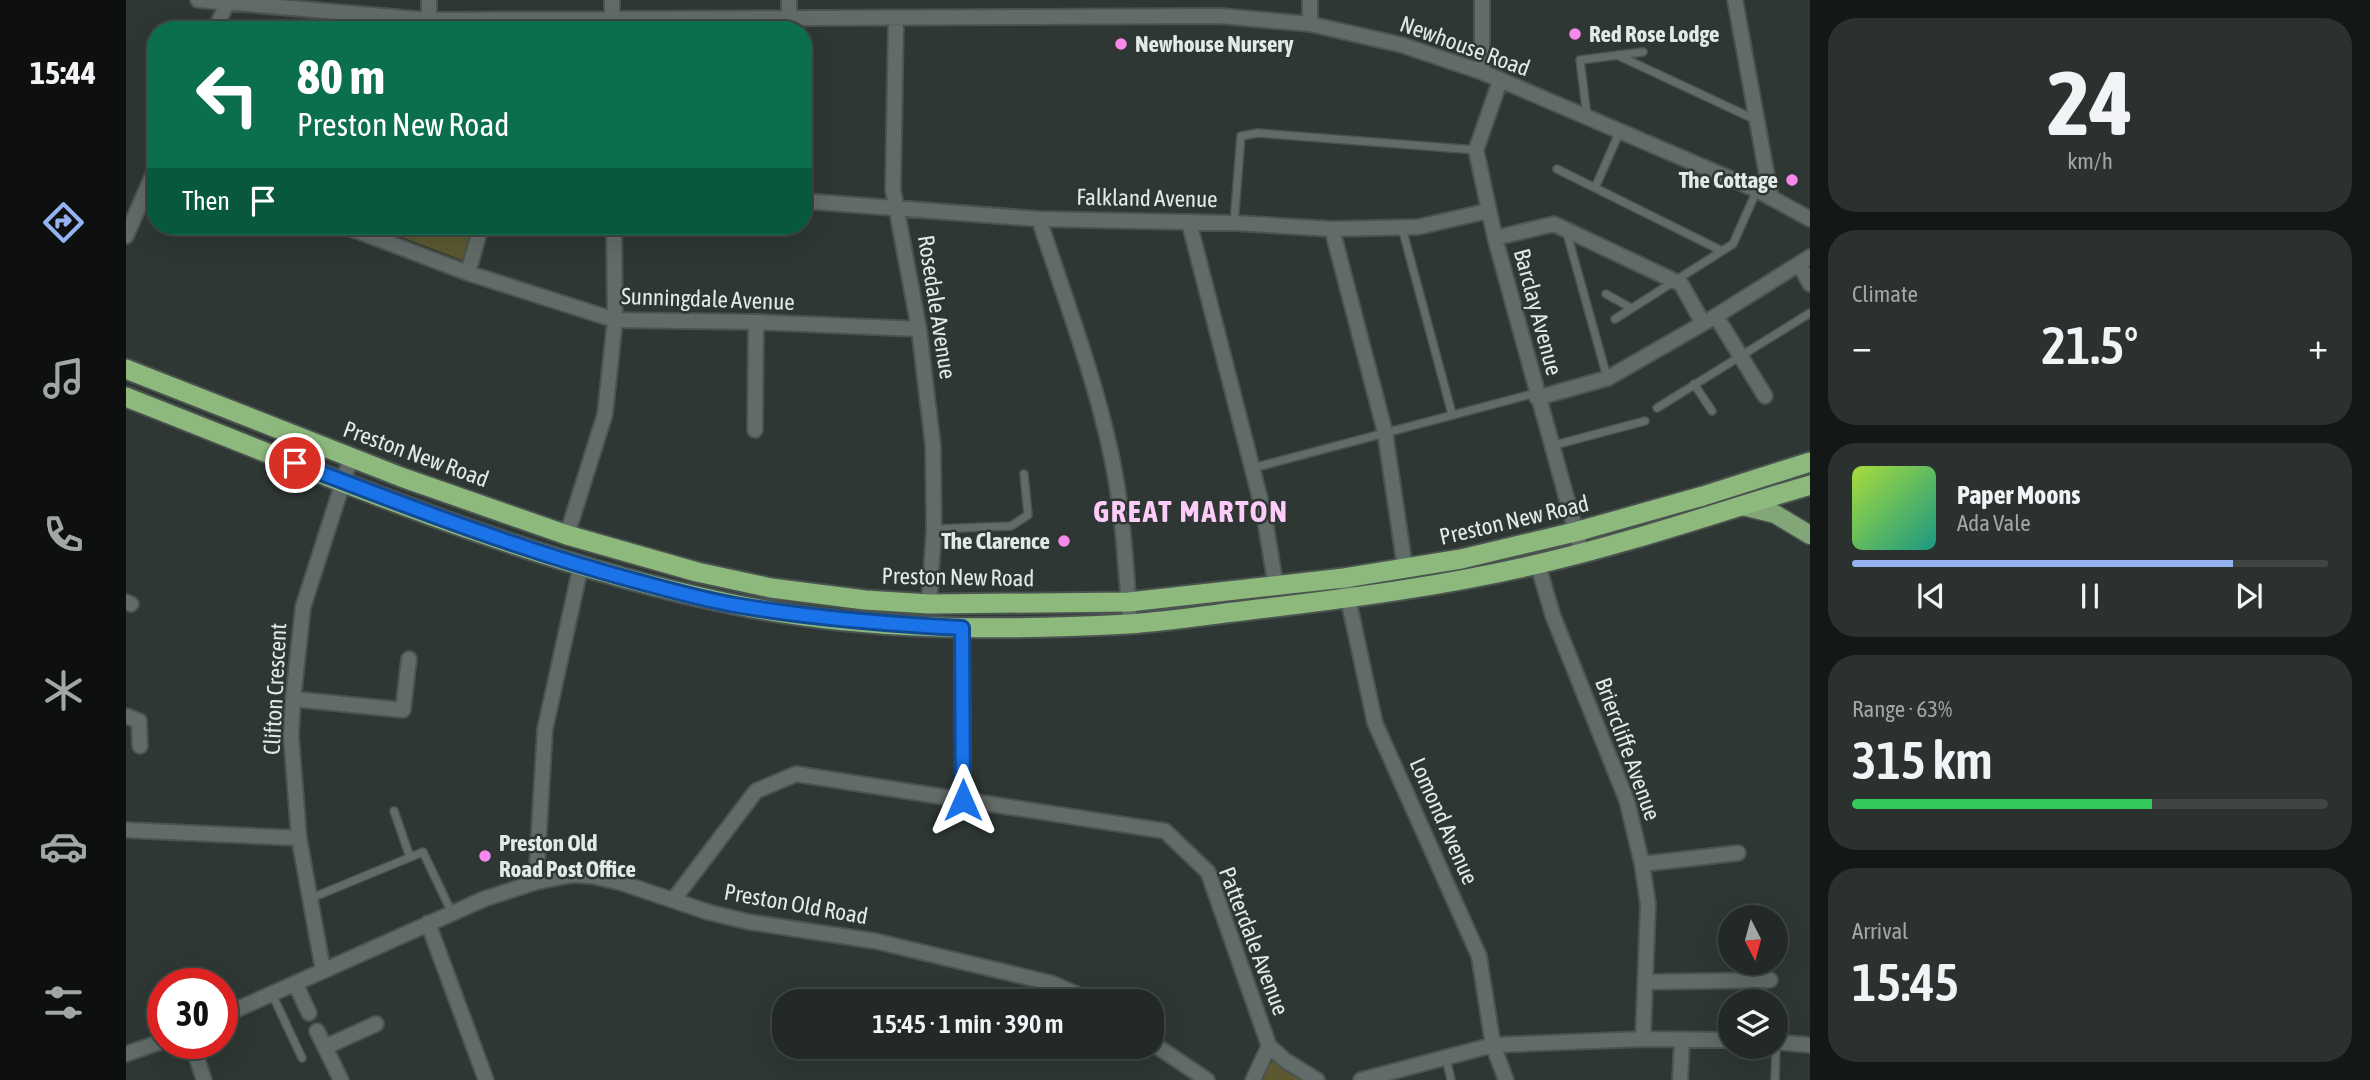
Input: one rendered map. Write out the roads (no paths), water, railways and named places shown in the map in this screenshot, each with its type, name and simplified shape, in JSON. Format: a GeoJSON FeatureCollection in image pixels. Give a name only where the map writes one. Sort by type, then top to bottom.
{"type":"FeatureCollection","features":[{"type":"Feature","properties":{"kind":"highway","name":"Preston New Road"},"geometry":{"type":"LineString","coordinates":[[126,369],[351,457],[567,535],[697,572],[771,589],[864,600],[929,604],[1129,601],[1344,578],[1461,559],[1575,532],[1805,464]]}},
{"type":"Feature","properties":{"kind":"highway","name":"Preston New Road"},"geometry":{"type":"LineString","coordinates":[[126,397],[476,531],[581,565],[733,604],[862,622],[962,628],[1130,624],[1347,598],[1438,584],[1582,554],[1742,506],[1809,489]]}},
{"type":"Feature","properties":{"kind":"main road"},"geometry":{"type":"LineString","coordinates":[[1805,464],[1809,489]]}},
{"type":"Feature","properties":{"kind":"main road"},"geometry":{"type":"LineString","coordinates":[[1742,506],[1775,514],[1810,535]]}},
{"type":"Feature","properties":{"kind":"street","name":"Newhouse Road"},"geometry":{"type":"LineString","coordinates":[[198,0],[429,20],[475,21]]}},
{"type":"Feature","properties":{"kind":"street"},"geometry":{"type":"LineString","coordinates":[[429,0],[429,20]]}},
{"type":"Feature","properties":{"kind":"street"},"geometry":{"type":"LineString","coordinates":[[612,0],[612,21]]}},
{"type":"Feature","properties":{"kind":"street"},"geometry":{"type":"LineString","coordinates":[[789,0],[789,18]]}},
{"type":"Feature","properties":{"kind":"street"},"geometry":{"type":"LineString","coordinates":[[1146,0],[1147,16]]}},
{"type":"Feature","properties":{"kind":"street"},"geometry":{"type":"LineString","coordinates":[[1310,0],[1310,24]]}},
{"type":"Feature","properties":{"kind":"street"},"geometry":{"type":"LineString","coordinates":[[1482,0],[1482,72]]}},
{"type":"Feature","properties":{"kind":"street"},"geometry":{"type":"LineString","coordinates":[[1735,0],[1771,198]]}},
{"type":"Feature","properties":{"kind":"street"},"geometry":{"type":"LineString","coordinates":[[219,21],[227,3]]}},
{"type":"Feature","properties":{"kind":"street","name":"Newhouse Road"},"geometry":{"type":"LineString","coordinates":[[700,21],[789,18],[1220,16],[1310,24],[1402,45],[1482,72],[1757,190],[1810,219]]}},
{"type":"Feature","properties":{"kind":"street","name":"Rosedale Avenue"},"geometry":{"type":"LineString","coordinates":[[896,18],[893,190],[919,329],[933,446],[934,529],[929,604]]}},
{"type":"Feature","properties":{"kind":"street"},"geometry":{"type":"LineString","coordinates":[[1476,150],[1500,81]]}},
{"type":"Feature","properties":{"kind":"street","name":"Barclay Avenue"},"geometry":{"type":"LineString","coordinates":[[1476,150],[1495,238],[1582,554]]}},
{"type":"Feature","properties":{"kind":"street"},"geometry":{"type":"LineString","coordinates":[[126,236],[147,188]]}},
{"type":"Feature","properties":{"kind":"street","name":"Falkland Avenue"},"geometry":{"type":"LineString","coordinates":[[812,202],[1039,219],[1234,223],[1332,229],[1402,228],[1435,224],[1488,211]]}},
{"type":"Feature","properties":{"kind":"street"},"geometry":{"type":"LineString","coordinates":[[1039,219],[1102,416],[1112,456],[1120,505],[1130,624]]}},
{"type":"Feature","properties":{"kind":"street"},"geometry":{"type":"LineString","coordinates":[[1189,222],[1264,514],[1276,587]]}},
{"type":"Feature","properties":{"kind":"street"},"geometry":{"type":"LineString","coordinates":[[1495,238],[1554,224],[1681,284],[1740,355],[1765,396]]}},
{"type":"Feature","properties":{"kind":"street"},"geometry":{"type":"LineString","coordinates":[[1332,229],[1385,432],[1405,568]]}},
{"type":"Feature","properties":{"kind":"street","name":"Sunningdale Avenue"},"geometry":{"type":"LineString","coordinates":[[368,235],[468,273],[615,320],[756,322],[919,329]]}},
{"type":"Feature","properties":{"kind":"street"},"geometry":{"type":"LineString","coordinates":[[468,273],[479,235]]}},
{"type":"Feature","properties":{"kind":"street"},"geometry":{"type":"LineString","coordinates":[[567,535],[605,414],[615,320],[614,235]]}},
{"type":"Feature","properties":{"kind":"street"},"geometry":{"type":"LineString","coordinates":[[1537,395],[1608,378],[1804,260],[1810,284]]}},
{"type":"Feature","properties":{"kind":"street"},"geometry":{"type":"LineString","coordinates":[[755,430],[756,322]]}},
{"type":"Feature","properties":{"kind":"street","name":"Clifton Crescent"},"geometry":{"type":"LineString","coordinates":[[323,970],[299,838],[291,735],[303,607],[351,457]]}},
{"type":"Feature","properties":{"kind":"street"},"geometry":{"type":"LineString","coordinates":[[536,882],[545,729],[581,565]]}},
{"type":"Feature","properties":{"kind":"street","name":"Briercliffe Avenue"},"geometry":{"type":"LineString","coordinates":[[1538,565],[1553,616],[1627,801],[1642,864],[1648,904],[1643,1039]]}},
{"type":"Feature","properties":{"kind":"street","name":"Lomond Avenue"},"geometry":{"type":"LineString","coordinates":[[1344,578],[1375,723],[1479,956],[1493,1045],[1506,1080]]}},
{"type":"Feature","properties":{"kind":"street"},"geometry":{"type":"LineString","coordinates":[[962,628],[963,800]]}},
{"type":"Feature","properties":{"kind":"street"},"geometry":{"type":"LineString","coordinates":[[293,699],[403,710],[409,659]]}},
{"type":"Feature","properties":{"kind":"street"},"geometry":{"type":"LineString","coordinates":[[126,716],[139,720],[140,746]]}},
{"type":"Feature","properties":{"kind":"street","name":"Patterdale Avenue"},"geometry":{"type":"LineString","coordinates":[[674,899],[756,791],[796,774],[1164,831],[1208,872],[1269,1046],[1286,1061],[1317,1080]]}},
{"type":"Feature","properties":{"kind":"street"},"geometry":{"type":"LineString","coordinates":[[126,830],[299,838]]}},
{"type":"Feature","properties":{"kind":"street"},"geometry":{"type":"LineString","coordinates":[[1642,864],[1738,853]]}},
{"type":"Feature","properties":{"kind":"street","name":"Preston Old Road"},"geometry":{"type":"LineString","coordinates":[[238,1009],[484,899],[536,882],[572,876],[592,876],[622,883],[708,912],[750,922],[875,941],[1052,983],[1065,989]]}},
{"type":"Feature","properties":{"kind":"street"},"geometry":{"type":"LineString","coordinates":[[428,923],[486,1080]]}},
{"type":"Feature","properties":{"kind":"street"},"geometry":{"type":"LineString","coordinates":[[1646,982],[1770,980]]}},
{"type":"Feature","properties":{"kind":"street"},"geometry":{"type":"LineString","coordinates":[[295,983],[309,1013]]}},
{"type":"Feature","properties":{"kind":"street"},"geometry":{"type":"LineString","coordinates":[[325,1047],[376,1024]]}},
{"type":"Feature","properties":{"kind":"street"},"geometry":{"type":"LineString","coordinates":[[317,1031],[341,1080]]}},
{"type":"Feature","properties":{"kind":"street"},"geometry":{"type":"LineString","coordinates":[[1362,1080],[1493,1045],[1643,1039],[1718,1040]]}},
{"type":"Feature","properties":{"kind":"street"},"geometry":{"type":"LineString","coordinates":[[1680,1080],[1682,1040]]}},
{"type":"Feature","properties":{"kind":"street"},"geometry":{"type":"LineString","coordinates":[[1788,1044],[1810,1045]]}},
{"type":"Feature","properties":{"kind":"street","name":"Patterdale Avenue"},"geometry":{"type":"LineString","coordinates":[[1253,1080],[1269,1046]]}},
{"type":"Feature","properties":{"kind":"street"},"geometry":{"type":"LineString","coordinates":[[126,1054],[147,1047]]}},
{"type":"Feature","properties":{"kind":"street"},"geometry":{"type":"LineString","coordinates":[[1164,1051],[1207,1080]]}},
{"type":"Feature","properties":{"kind":"street"},"geometry":{"type":"LineString","coordinates":[[197,1059],[204,1080]]}},
{"type":"Feature","properties":{"kind":"lane"},"geometry":{"type":"LineString","coordinates":[[1587,116],[1580,60],[1643,52]]}},
{"type":"Feature","properties":{"kind":"lane"},"geometry":{"type":"LineString","coordinates":[[1617,55],[1757,120]]}},
{"type":"Feature","properties":{"kind":"lane"},"geometry":{"type":"LineString","coordinates":[[1595,188],[1620,130]]}},
{"type":"Feature","properties":{"kind":"lane"},"geometry":{"type":"LineString","coordinates":[[1234,223],[1241,136],[1258,133],[1476,150]]}},
{"type":"Feature","properties":{"kind":"lane"},"geometry":{"type":"LineString","coordinates":[[1557,169],[1722,251]]}},
{"type":"Feature","properties":{"kind":"lane"},"geometry":{"type":"LineString","coordinates":[[1615,319],[1733,244],[1757,190]]}},
{"type":"Feature","properties":{"kind":"lane"},"geometry":{"type":"LineString","coordinates":[[1402,228],[1452,414]]}},
{"type":"Feature","properties":{"kind":"lane"},"geometry":{"type":"LineString","coordinates":[[1566,229],[1608,378]]}},
{"type":"Feature","properties":{"kind":"lane"},"geometry":{"type":"LineString","coordinates":[[1606,294],[1631,308]]}},
{"type":"Feature","properties":{"kind":"lane"},"geometry":{"type":"LineString","coordinates":[[1657,408],[1810,313]]}},
{"type":"Feature","properties":{"kind":"lane"},"geometry":{"type":"LineString","coordinates":[[1694,384],[1712,411]]}},
{"type":"Feature","properties":{"kind":"lane"},"geometry":{"type":"LineString","coordinates":[[1252,469],[1452,414],[1537,395]]}},
{"type":"Feature","properties":{"kind":"lane"},"geometry":{"type":"LineString","coordinates":[[1551,446],[1645,421]]}},
{"type":"Feature","properties":{"kind":"lane"},"geometry":{"type":"LineString","coordinates":[[934,529],[1011,526],[1028,515],[1024,474]]}},
{"type":"Feature","properties":{"kind":"lane"},"geometry":{"type":"LineString","coordinates":[[394,811],[410,857]]}},
{"type":"Feature","properties":{"kind":"lane"},"geometry":{"type":"LineString","coordinates":[[309,899],[423,852],[452,912]]}},
{"type":"Feature","properties":{"kind":"lane"},"geometry":{"type":"LineString","coordinates":[[1750,980],[1750,989]]}},
{"type":"Feature","properties":{"kind":"lane"},"geometry":{"type":"LineString","coordinates":[[271,994],[302,1058]]}},
{"type":"Feature","properties":{"kind":"lane"},"geometry":{"type":"LineString","coordinates":[[1446,1058],[1451,1080]]}},
{"type":"Feature","properties":{"kind":"lane"},"geometry":{"type":"LineString","coordinates":[[1775,1080],[1776,1059]]}},
{"type":"Feature","properties":{"kind":"place","name":"Red Rose Lodge"},"geometry":{"type":"Point","coordinates":[1575,34]}},
{"type":"Feature","properties":{"kind":"place","name":"Newhouse Nursery"},"geometry":{"type":"Point","coordinates":[1121,44]}},
{"type":"Feature","properties":{"kind":"place","name":"The Cottage"},"geometry":{"type":"Point","coordinates":[1792,180]}},
{"type":"Feature","properties":{"kind":"place","name":"The Clarence"},"geometry":{"type":"Point","coordinates":[1064,541]}},
{"type":"Feature","properties":{"kind":"place","name":"Preston Old Road Post Office"},"geometry":{"type":"Point","coordinates":[485,856]}},
{"type":"Feature","properties":{"kind":"district","name":"GREAT MARTON"},"geometry":{"type":"Point","coordinates":[1191,511]}}]}
